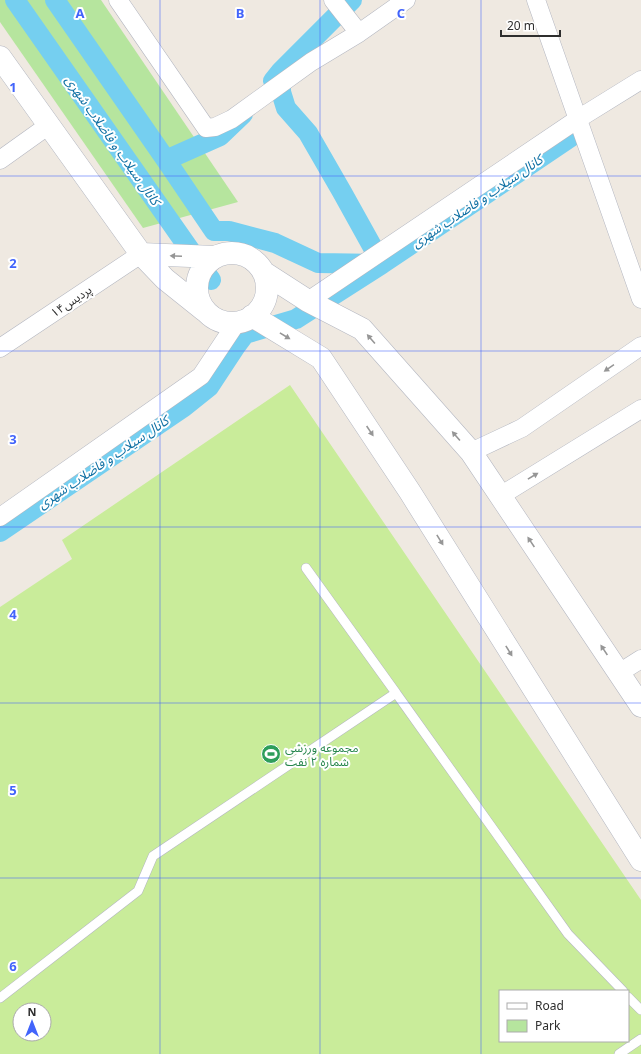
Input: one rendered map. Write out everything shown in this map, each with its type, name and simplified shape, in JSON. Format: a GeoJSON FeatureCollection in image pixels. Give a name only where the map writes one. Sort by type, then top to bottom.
{"type":"FeatureCollection","features":[{"type":"Feature","properties":{"kind":"street"},"geometry":{"type":"LineString","coordinates":[[118,0],[206,128],[215,127],[232,119],[311,62],[406,0]]}},
{"type":"Feature","properties":{"kind":"street"},"geometry":{"type":"LineString","coordinates":[[333,0],[359,32]]}},
{"type":"Feature","properties":{"kind":"street"},"geometry":{"type":"LineString","coordinates":[[536,0],[641,299]]}},
{"type":"Feature","properties":{"kind":"street"},"geometry":{"type":"LineString","coordinates":[[0,57],[141,254],[166,279],[207,313],[221,321],[244,319],[321,358],[410,492],[641,860]]}},
{"type":"Feature","properties":{"kind":"street"},"geometry":{"type":"LineString","coordinates":[[308,301],[578,119],[641,80]]}},
{"type":"Feature","properties":{"kind":"street"},"geometry":{"type":"LineString","coordinates":[[0,160],[49,125]]}},
{"type":"Feature","properties":{"kind":"street"},"geometry":{"type":"LineString","coordinates":[[141,254],[214,257],[228,253],[242,254],[254,261],[263,272],[308,301],[362,329],[471,452],[641,706]]}},
{"type":"Feature","properties":{"kind":"street","name":"پردیس۱۴"},"geometry":{"type":"LineString","coordinates":[[0,348],[141,254]]}},
{"type":"Feature","properties":{"kind":"street"},"geometry":{"type":"LineString","coordinates":[[207,313],[198,299],[197,283],[202,268],[214,257]]}},
{"type":"Feature","properties":{"kind":"street"},"geometry":{"type":"LineString","coordinates":[[0,517],[201,376],[244,319],[260,308],[265,298],[267,286],[263,272]]}},
{"type":"Feature","properties":{"kind":"street"},"geometry":{"type":"LineString","coordinates":[[471,452],[522,428],[641,346]]}},
{"type":"Feature","properties":{"kind":"street"},"geometry":{"type":"LineString","coordinates":[[500,496],[641,410]]}},
{"type":"Feature","properties":{"kind":"street"},"geometry":{"type":"LineString","coordinates":[[619,673],[641,659]]}},
{"type":"Feature","properties":{"kind":"lane"},"geometry":{"type":"LineString","coordinates":[[306,568],[568,934],[621,990]]}},
{"type":"Feature","properties":{"kind":"lane"},"geometry":{"type":"LineString","coordinates":[[0,998],[138,891],[153,856],[396,693]]}},
{"type":"Feature","properties":{"kind":"lane"},"geometry":{"type":"LineString","coordinates":[[629,998],[641,1010]]}},
{"type":"Feature","properties":{"kind":"lane"},"geometry":{"type":"LineString","coordinates":[[619,1054],[641,1039]]}},
{"type":"Feature","properties":{"kind":"green space"},"geometry":{"type":"Polygon","coordinates":[[[0,0],[101,0],[238,202],[143,228],[0,22],[0,0]]]}},
{"type":"Feature","properties":{"kind":"green space","name":"مجموعه ورزشی شماره ۲ نفت"},"geometry":{"type":"Polygon","coordinates":[[[290,385],[641,900],[641,1054],[0,1054],[0,607],[72,559],[62,540],[290,385]]]}},
{"type":"Feature","properties":{"kind":"waterway","name":"کانال سیلاب و فاضلاب شهری"},"geometry":{"type":"LineString","coordinates":[[15,0],[211,280]]}},
{"type":"Feature","properties":{"kind":"waterway","name":"کانال سیلاب و فاضلاب شهری"},"geometry":{"type":"LineString","coordinates":[[55,0],[214,231],[229,231],[275,243],[318,263],[382,264],[308,133],[286,108],[281,92],[281,71]]}},
{"type":"Feature","properties":{"kind":"waterway","name":"کانال سیلاب و فاضلاب شهری"},"geometry":{"type":"LineString","coordinates":[[273,81],[281,71],[352,0]]}},
{"type":"Feature","properties":{"kind":"waterway","name":"کانال سیلاب و فاضلاب شهری"},"geometry":{"type":"LineString","coordinates":[[166,160],[220,136],[243,114]]}},
{"type":"Feature","properties":{"kind":"waterway","name":"کانال سیلاب و فاضلاب شهری"},"geometry":{"type":"LineString","coordinates":[[0,532],[184,407],[209,387],[245,334],[296,319],[382,264],[571,137]]}},
{"type":"Feature","properties":{"kind":"place","name":"مجموعه ورزشی شماره ۲ نفت"},"geometry":{"type":"Point","coordinates":[271,754]}}]}
